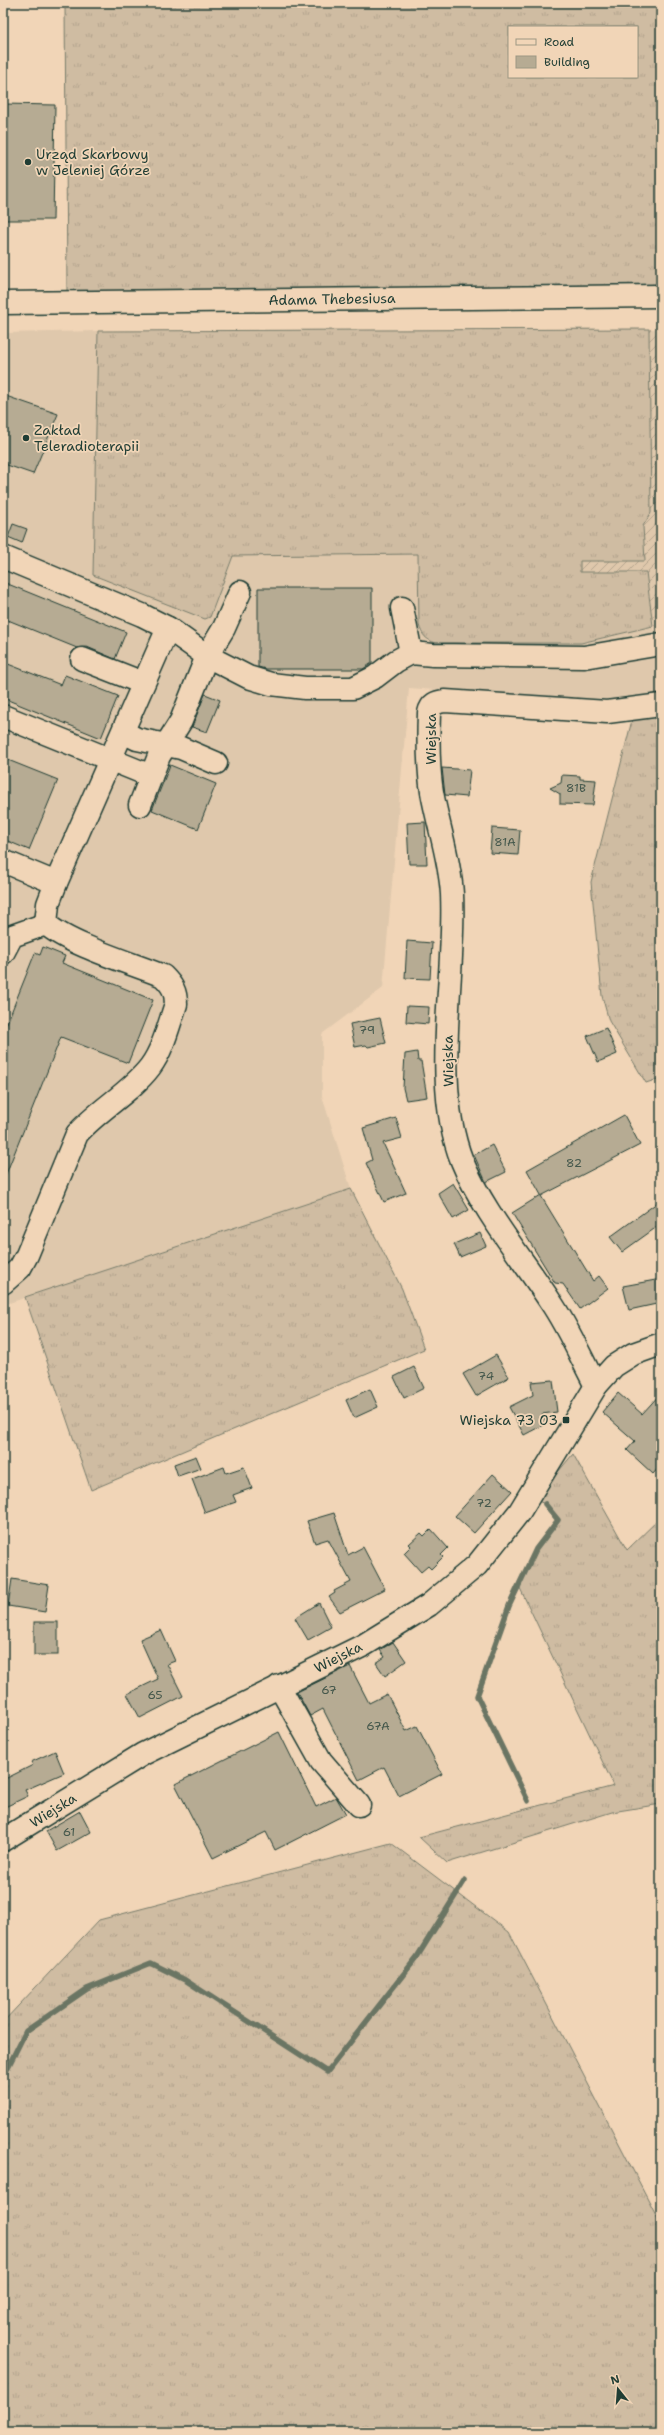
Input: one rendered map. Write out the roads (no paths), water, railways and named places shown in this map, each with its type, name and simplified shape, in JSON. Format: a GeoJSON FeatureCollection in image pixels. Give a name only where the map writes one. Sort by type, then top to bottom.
{"type":"FeatureCollection","features":[{"type":"Feature","properties":{"kind":"street","name":"Adama Thebesiusa"},"geometry":{"type":"LineString","coordinates":[[3,302],[661,296]]}},
{"type":"Feature","properties":{"kind":"street"},"geometry":{"type":"LineString","coordinates":[[3,557],[142,615],[168,628],[207,656],[248,677],[271,684],[305,688],[346,688],[364,684],[411,653],[433,655],[584,657],[661,644]]}},
{"type":"Feature","properties":{"kind":"street"},"geometry":{"type":"LineString","coordinates":[[140,805],[151,776],[167,743],[181,721],[207,656],[224,628],[240,592]]}},
{"type":"Feature","properties":{"kind":"street"},"geometry":{"type":"LineString","coordinates":[[402,608],[411,653]]}},
{"type":"Feature","properties":{"kind":"street"},"geometry":{"type":"LineString","coordinates":[[46,924],[48,904],[56,883],[168,628]]}},
{"type":"Feature","properties":{"kind":"street"},"geometry":{"type":"LineString","coordinates":[[82,659],[143,683]]}},
{"type":"Feature","properties":{"kind":"street","name":"Wiejska"},"geometry":{"type":"LineString","coordinates":[[596,1386],[552,1303],[475,1185],[462,1162],[455,1137],[450,1113],[447,1059],[447,1015],[453,919],[452,892],[445,841],[432,792],[429,749],[429,713],[430,707],[437,702],[607,712],[661,706]]}},
{"type":"Feature","properties":{"kind":"street"},"geometry":{"type":"LineString","coordinates":[[3,716],[151,776]]}},
{"type":"Feature","properties":{"kind":"street"},"geometry":{"type":"LineString","coordinates":[[123,732],[137,739],[167,743],[216,762]]}},
{"type":"Feature","properties":{"kind":"street"},"geometry":{"type":"LineString","coordinates":[[3,861],[56,883]]}},
{"type":"Feature","properties":{"kind":"street"},"geometry":{"type":"LineString","coordinates":[[3,954],[12,936],[46,924]]}},
{"type":"Feature","properties":{"kind":"street"},"geometry":{"type":"LineString","coordinates":[[3,1283],[20,1268],[27,1255],[77,1134],[89,1120],[140,1078],[151,1066],[176,1004],[176,993],[171,984],[163,976],[55,932],[46,924]]}},
{"type":"Feature","properties":{"kind":"street","name":"Wiejska"},"geometry":{"type":"LineString","coordinates":[[3,1840],[143,1754],[364,1645],[429,1605],[477,1565],[520,1511],[596,1386],[614,1366],[633,1354],[661,1344]]}},
{"type":"Feature","properties":{"kind":"street"},"geometry":{"type":"LineString","coordinates":[[279,1686],[321,1761],[359,1805]]}},
{"type":"Feature","properties":{"kind":"waterway"},"geometry":{"type":"LineString","coordinates":[[528,1801],[477,1696],[509,1606],[536,1549],[558,1520],[545,1504]]}},
{"type":"Feature","properties":{"kind":"waterway"},"geometry":{"type":"LineString","coordinates":[[3,2077],[26,2031],[87,1989],[151,1963],[185,1980],[327,2072],[417,1957],[465,1880]]}},
{"type":"Feature","properties":{"kind":"place","name":"Urząd Skarbowy w Jeleniej Górze"},"geometry":{"type":"Point","coordinates":[28,162]}},
{"type":"Feature","properties":{"kind":"place","name":"Zakład Teleradioterapii"},"geometry":{"type":"Point","coordinates":[26,438]}},
{"type":"Feature","properties":{"kind":"place","name":"Wiejska 73 03"},"geometry":{"type":"Point","coordinates":[566,1420]}}]}
